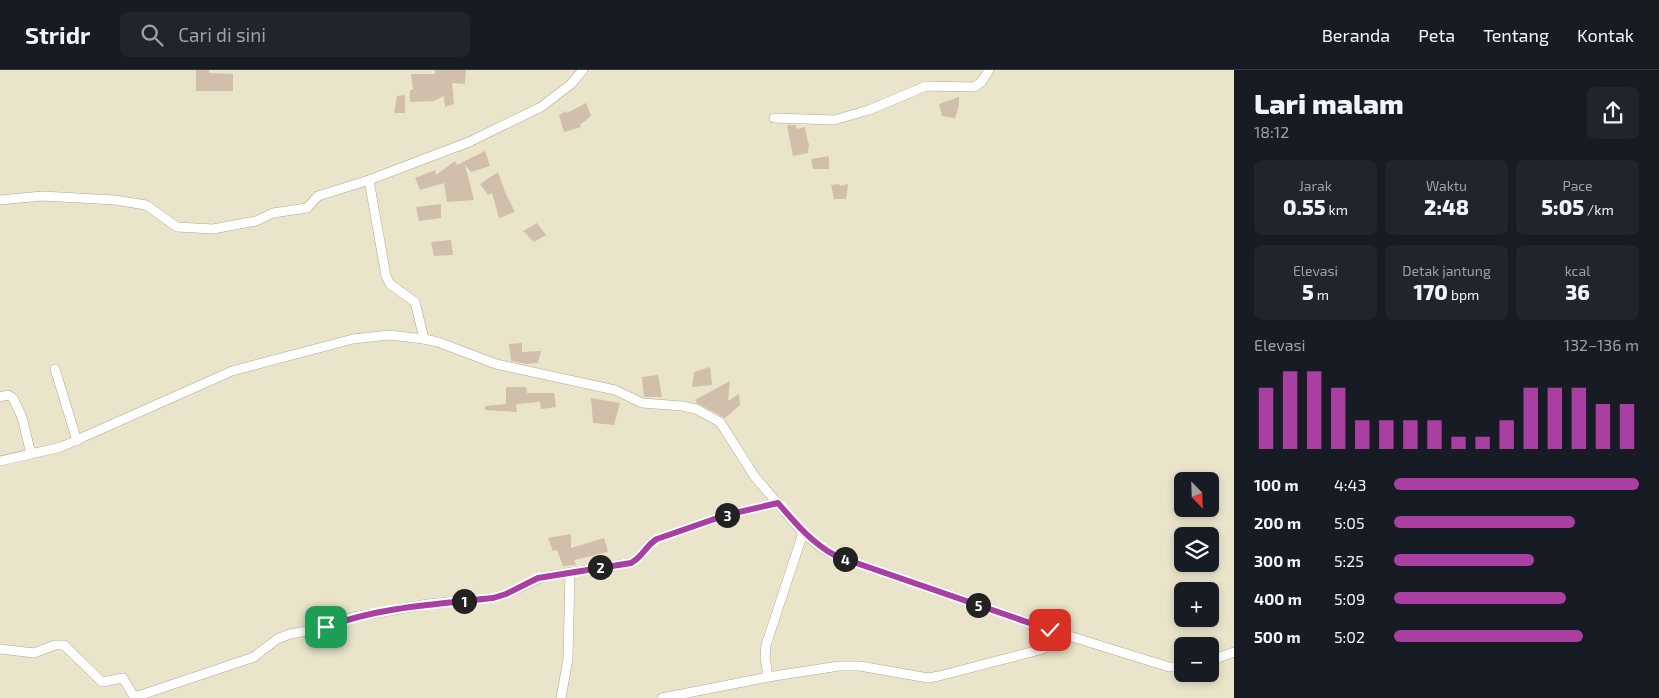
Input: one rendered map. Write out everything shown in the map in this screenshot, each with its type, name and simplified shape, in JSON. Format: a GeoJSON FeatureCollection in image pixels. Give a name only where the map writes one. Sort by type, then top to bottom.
{"type":"FeatureCollection","features":[{"type":"Feature","properties":{"kind":"street"},"geometry":{"type":"LineString","coordinates":[[0,200],[42,196],[115,200],[146,206],[177,227],[213,230],[256,221],[277,212],[306,208],[318,196],[369,180],[453,149],[535,110],[571,84],[583,70]]}},
{"type":"Feature","properties":{"kind":"street"},"geometry":{"type":"LineString","coordinates":[[774,118],[834,120],[869,110],[926,86],[975,87],[982,81],[989,70]]}},
{"type":"Feature","properties":{"kind":"street"},"geometry":{"type":"LineString","coordinates":[[369,180],[386,276],[390,284],[415,302],[424,339]]}},
{"type":"Feature","properties":{"kind":"street"},"geometry":{"type":"LineString","coordinates":[[0,461],[55,449],[77,441],[219,376],[247,367],[362,338],[389,336],[424,339],[438,342],[496,364],[615,390],[642,404],[682,406],[696,409],[720,422],[751,471],[803,532],[823,549],[836,556],[1028,622],[1174,667]]}},
{"type":"Feature","properties":{"kind":"street"},"geometry":{"type":"LineString","coordinates":[[55,369],[77,441]]}},
{"type":"Feature","properties":{"kind":"street"},"geometry":{"type":"LineString","coordinates":[[0,397],[8,395],[13,398],[22,417],[32,454]]}},
{"type":"Feature","properties":{"kind":"street"},"geometry":{"type":"LineString","coordinates":[[0,649],[34,653],[55,645],[64,645],[102,682],[123,678],[135,696],[254,657],[276,639],[290,634],[319,629],[363,616],[422,605],[493,598],[506,594],[538,578],[631,563],[638,559],[652,542],[657,539],[726,515],[778,503]]}},
{"type":"Feature","properties":{"kind":"street"},"geometry":{"type":"LineString","coordinates":[[768,677],[765,657],[766,644],[803,532]]}},
{"type":"Feature","properties":{"kind":"street"},"geometry":{"type":"LineString","coordinates":[[561,698],[568,659],[570,572]]}},
{"type":"Feature","properties":{"kind":"street"},"geometry":{"type":"LineString","coordinates":[[662,698],[768,677],[850,665],[919,677],[939,676],[1046,647],[1048,645],[1046,638],[1028,622]]}},
{"type":"Feature","properties":{"kind":"street"},"geometry":{"type":"LineString","coordinates":[[1219,658],[1234,652]]}},
{"type":"Feature","properties":{"kind":"building"},"geometry":{"type":"Polygon","coordinates":[[[196,70],[209,70],[209,73],[233,74],[233,91],[196,91],[196,70]]]}},
{"type":"Feature","properties":{"kind":"building"},"geometry":{"type":"Polygon","coordinates":[[[435,70],[466,70],[465,84],[452,83],[454,104],[445,107],[444,96],[434,101],[410,102],[410,90],[413,90],[411,74],[435,74],[435,70]]]}},
{"type":"Feature","properties":{"kind":"building"},"geometry":{"type":"Polygon","coordinates":[[[405,95],[405,113],[394,113],[397,96],[405,95]]]}},
{"type":"Feature","properties":{"kind":"building"},"geometry":{"type":"Polygon","coordinates":[[[959,97],[959,106],[955,118],[942,116],[939,104],[959,97]]]}},
{"type":"Feature","properties":{"kind":"building"},"geometry":{"type":"Polygon","coordinates":[[[586,103],[591,116],[580,125],[581,127],[564,132],[559,115],[586,103]]]}},
{"type":"Feature","properties":{"kind":"building"},"geometry":{"type":"Polygon","coordinates":[[[795,125],[797,129],[805,127],[809,143],[808,153],[793,156],[787,126],[795,125]]]}},
{"type":"Feature","properties":{"kind":"building"},"geometry":{"type":"Polygon","coordinates":[[[485,151],[490,166],[471,172],[465,165],[474,200],[447,202],[444,183],[420,190],[415,178],[435,170],[436,175],[455,161],[457,165],[485,151]]]}},
{"type":"Feature","properties":{"kind":"building"},"geometry":{"type":"Polygon","coordinates":[[[829,156],[829,169],[813,169],[811,159],[829,156]]]}},
{"type":"Feature","properties":{"kind":"building"},"geometry":{"type":"Polygon","coordinates":[[[498,172],[515,212],[499,218],[492,193],[488,195],[480,184],[498,172]]]}},
{"type":"Feature","properties":{"kind":"building"},"geometry":{"type":"Polygon","coordinates":[[[839,184],[840,186],[848,184],[846,199],[834,199],[831,185],[839,184]]]}},
{"type":"Feature","properties":{"kind":"building"},"geometry":{"type":"Polygon","coordinates":[[[441,204],[441,218],[419,221],[416,207],[441,204]]]}},
{"type":"Feature","properties":{"kind":"building"},"geometry":{"type":"Polygon","coordinates":[[[537,223],[546,235],[534,242],[523,231],[537,223]]]}},
{"type":"Feature","properties":{"kind":"building"},"geometry":{"type":"Polygon","coordinates":[[[451,240],[453,255],[434,256],[431,242],[451,240]]]}},
{"type":"Feature","properties":{"kind":"building"},"geometry":{"type":"Polygon","coordinates":[[[522,343],[522,352],[541,351],[538,363],[526,364],[511,361],[509,344],[522,343]]]}},
{"type":"Feature","properties":{"kind":"building"},"geometry":{"type":"Polygon","coordinates":[[[710,367],[712,385],[692,387],[694,372],[710,367]]]}},
{"type":"Feature","properties":{"kind":"building"},"geometry":{"type":"Polygon","coordinates":[[[658,375],[662,397],[644,397],[642,377],[658,375]]]}},
{"type":"Feature","properties":{"kind":"building"},"geometry":{"type":"Polygon","coordinates":[[[730,381],[728,401],[739,394],[740,405],[725,418],[697,403],[695,400],[730,381]]]}},
{"type":"Feature","properties":{"kind":"building"},"geometry":{"type":"Polygon","coordinates":[[[506,387],[526,387],[527,393],[554,393],[556,407],[541,409],[540,402],[516,404],[517,412],[485,410],[485,406],[506,404],[506,387]]]}},
{"type":"Feature","properties":{"kind":"building"},"geometry":{"type":"Polygon","coordinates":[[[591,398],[620,403],[614,425],[593,423],[591,398]]]}},
{"type":"Feature","properties":{"kind":"building"},"geometry":{"type":"Polygon","coordinates":[[[571,534],[571,548],[604,538],[608,552],[574,560],[576,565],[563,566],[557,550],[553,551],[548,538],[571,534]]]}},
{"type":"Feature","properties":{"kind":"route"},"geometry":{"type":"LineString","coordinates":[[326,627],[354,617],[415,606],[493,598],[506,594],[538,578],[631,563],[638,559],[652,542],[657,539],[726,515],[778,503],[803,532],[823,549],[836,556],[1050,630]]}}]}
